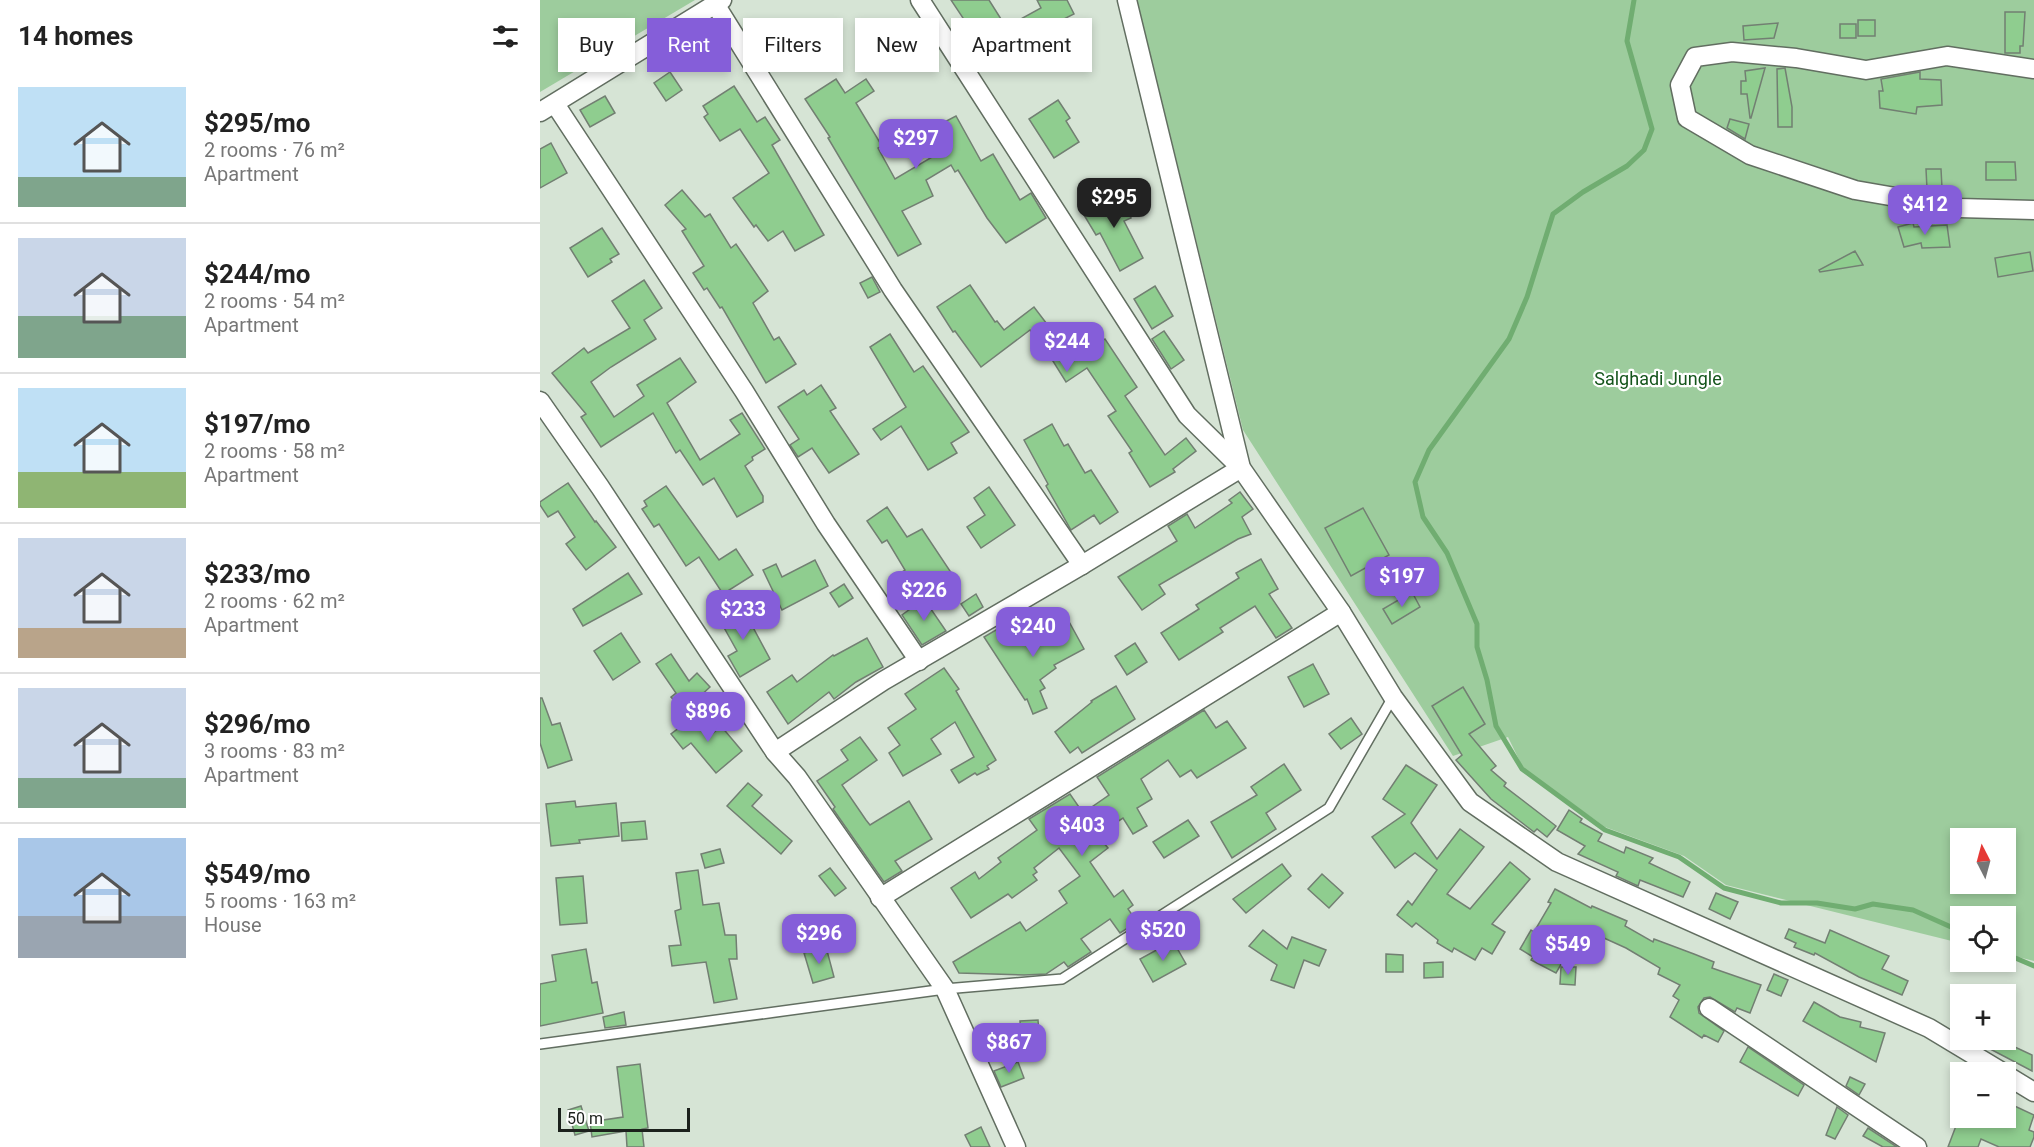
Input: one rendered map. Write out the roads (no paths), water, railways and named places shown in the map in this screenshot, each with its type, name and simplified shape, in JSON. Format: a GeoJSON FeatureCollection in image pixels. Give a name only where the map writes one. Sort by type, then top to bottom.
{"type":"FeatureCollection","features":[{"type":"Feature","properties":{"kind":"street"},"geometry":{"type":"LineString","coordinates":[[920,0],[1187,415],[1241,468],[1341,612],[1393,697],[1470,802],[1557,862],[1929,1028],[1984,1062]]}},
{"type":"Feature","properties":{"kind":"street"},"geometry":{"type":"LineString","coordinates":[[1127,0],[1241,468]]}},
{"type":"Feature","properties":{"kind":"street"},"geometry":{"type":"LineString","coordinates":[[919,661],[826,524],[744,392],[548,108],[719,2],[892,290],[1082,565]]}},
{"type":"Feature","properties":{"kind":"street"},"geometry":{"type":"LineString","coordinates":[[2034,69],[1947,56],[1866,70],[1796,58],[1732,52],[1695,57],[1680,85],[1687,118],[1750,155],[1855,190],[1959,208],[2034,210]]}},
{"type":"Feature","properties":{"kind":"street"},"geometry":{"type":"LineString","coordinates":[[540,401],[600,487],[776,752],[797,777],[945,989],[1016,1147]]}},
{"type":"Feature","properties":{"kind":"street"},"geometry":{"type":"LineString","coordinates":[[776,752],[883,681],[1082,565],[1241,468]]}},
{"type":"Feature","properties":{"kind":"street"},"geometry":{"type":"LineString","coordinates":[[880,898],[1341,612]]}},
{"type":"Feature","properties":{"kind":"street"},"geometry":{"type":"LineString","coordinates":[[1709,1008],[1917,1147]]}},
{"type":"Feature","properties":{"kind":"street"},"geometry":{"type":"LineString","coordinates":[[2016,1081],[2034,1092]]}},
{"type":"Feature","properties":{"kind":"lane"},"geometry":{"type":"LineString","coordinates":[[540,1044],[945,989],[1062,979],[1329,808],[1393,697]]}},
{"type":"Feature","properties":{"kind":"waterway"},"geometry":{"type":"LineString","coordinates":[[1634,0],[1627,41],[1652,129],[1644,150],[1627,166],[1583,192],[1553,214],[1527,297],[1509,339],[1429,450],[1415,482],[1423,517],[1447,553],[1477,624],[1477,647],[1487,680],[1496,726],[1522,769],[1605,830],[1679,857],[1724,888],[1781,903],[1817,903],[1855,909],[1873,904],[1913,910],[1950,927]]}},
{"type":"Feature","properties":{"kind":"waterway"},"geometry":{"type":"LineString","coordinates":[[2016,958],[2034,966]]}},
{"type":"Feature","properties":{"kind":"park label","name":"Salghadi Jungle"},"geometry":{"type":"Point","coordinates":[1658,378]}}]}
